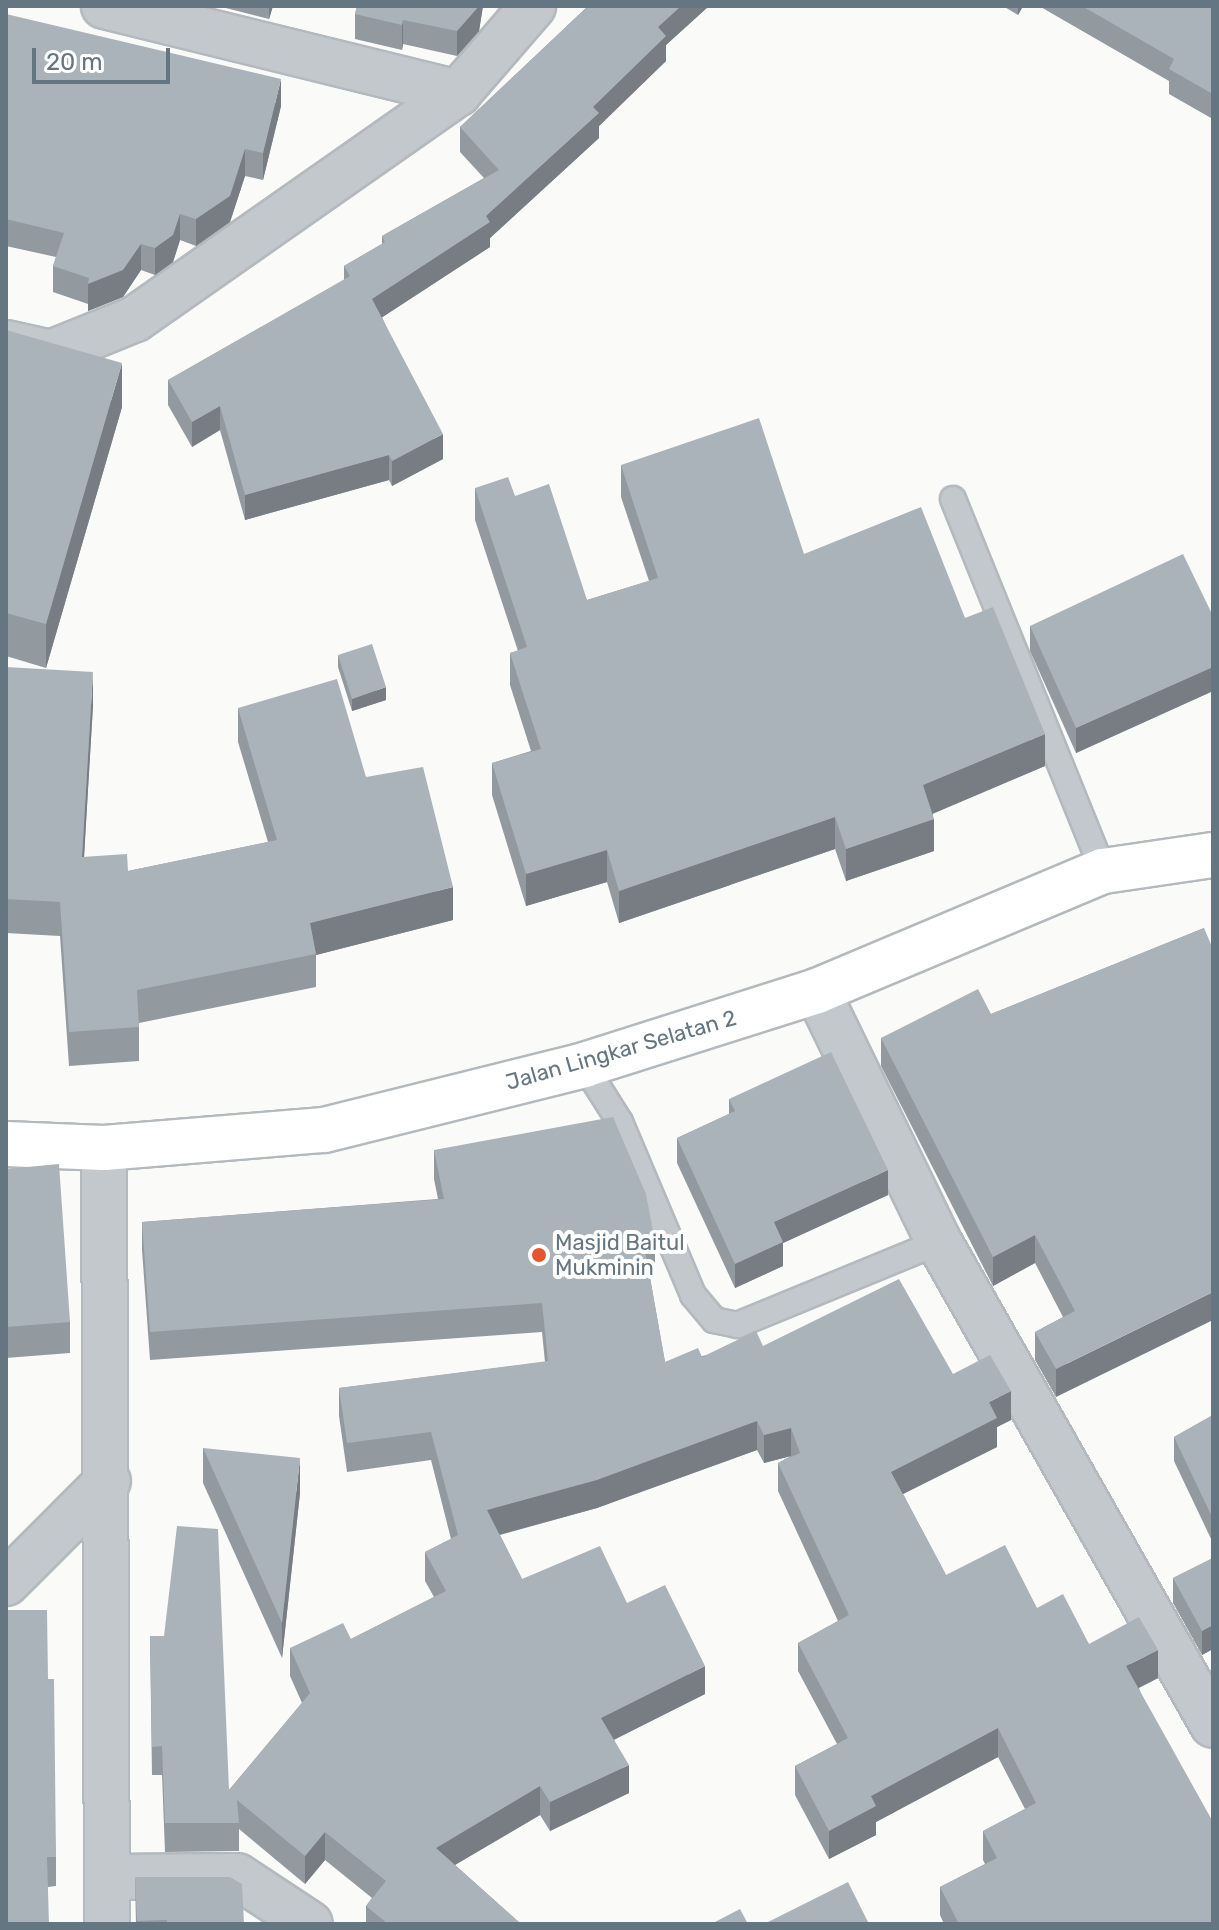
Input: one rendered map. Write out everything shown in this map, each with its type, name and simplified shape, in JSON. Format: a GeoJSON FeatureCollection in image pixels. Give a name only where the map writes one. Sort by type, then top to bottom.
{"type":"FeatureCollection","features":[{"type":"Feature","properties":{"kind":"highway","name":"Jalan Lingkar Selatan 2"},"geometry":{"type":"LineString","coordinates":[[6,1144],[104,1148],[324,1130],[584,1065],[817,991],[1103,871],[1213,855]]}},
{"type":"Feature","properties":{"kind":"street"},"geometry":{"type":"LineString","coordinates":[[104,6],[458,93]]}},
{"type":"Feature","properties":{"kind":"street"},"geometry":{"type":"LineString","coordinates":[[6,343],[51,353],[96,341],[458,93],[515,16]]}},
{"type":"Feature","properties":{"kind":"street"},"geometry":{"type":"LineString","coordinates":[[817,991],[939,1242],[1213,1725]]}},
{"type":"Feature","properties":{"kind":"street"},"geometry":{"type":"LineString","coordinates":[[104,1148],[108,1481],[107,1924]]}},
{"type":"Feature","properties":{"kind":"street"},"geometry":{"type":"LineString","coordinates":[[6,1583],[108,1481]]}},
{"type":"Feature","properties":{"kind":"street"},"geometry":{"type":"LineString","coordinates":[[108,1877],[237,1876],[310,1924]]}},
{"type":"Feature","properties":{"kind":"lane"},"geometry":{"type":"LineString","coordinates":[[953,499],[1103,871]]}},
{"type":"Feature","properties":{"kind":"lane"},"geometry":{"type":"LineString","coordinates":[[584,1065],[620,1122],[693,1295],[714,1320],[737,1325],[939,1242]]}},
{"type":"Feature","properties":{"kind":"building"},"geometry":{"type":"Polygon","coordinates":[[[357,6],[479,6],[457,31],[403,20],[402,25],[355,14],[357,6]]]}},
{"type":"Feature","properties":{"kind":"building"},"geometry":{"type":"Polygon","coordinates":[[[588,6],[681,6],[658,27],[666,36],[593,107],[599,113],[486,216],[490,222],[372,299],[443,434],[392,461],[389,455],[245,495],[220,406],[192,422],[168,380],[350,276],[344,266],[385,242],[382,236],[499,170],[460,127],[588,6]]]}},
{"type":"Feature","properties":{"kind":"building"},"geometry":{"type":"Polygon","coordinates":[[[1082,6],[1213,6],[1213,90],[1211,93],[1169,69],[1174,59],[1082,6]]]}},
{"type":"Feature","properties":{"kind":"building"},"geometry":{"type":"Polygon","coordinates":[[[6,14],[281,79],[263,153],[245,149],[230,196],[196,219],[180,214],[173,235],[155,248],[141,244],[123,270],[88,284],[89,278],[53,266],[64,233],[6,219],[6,14]]]}},
{"type":"Feature","properties":{"kind":"building"},"geometry":{"type":"Polygon","coordinates":[[[6,330],[122,363],[46,624],[6,613],[6,330]]]}},
{"type":"Feature","properties":{"kind":"building"},"geometry":{"type":"Polygon","coordinates":[[[759,418],[804,554],[921,507],[965,618],[993,607],[1045,734],[923,785],[934,819],[846,849],[835,817],[619,891],[607,850],[526,874],[492,763],[541,749],[510,653],[527,647],[475,488],[508,477],[515,496],[549,484],[587,600],[658,578],[621,465],[759,418]]]}},
{"type":"Feature","properties":{"kind":"building"},"geometry":{"type":"Polygon","coordinates":[[[1183,554],[1213,616],[1213,667],[1076,728],[1030,626],[1183,554]]]}},
{"type":"Feature","properties":{"kind":"building"},"geometry":{"type":"Polygon","coordinates":[[[372,644],[386,687],[352,699],[338,655],[372,644]]]}},
{"type":"Feature","properties":{"kind":"building"},"geometry":{"type":"Polygon","coordinates":[[[6,667],[93,672],[82,857],[127,854],[128,871],[277,840],[238,708],[337,679],[366,777],[423,767],[453,887],[310,923],[316,954],[137,990],[139,1027],[69,1032],[60,902],[6,899],[6,667]]]}},
{"type":"Feature","properties":{"kind":"building"},"geometry":{"type":"Polygon","coordinates":[[[1204,928],[1213,949],[1213,1292],[1056,1369],[1035,1332],[1075,1311],[1035,1235],[993,1257],[881,1038],[978,989],[991,1014],[1204,928]]]}},
{"type":"Feature","properties":{"kind":"building"},"geometry":{"type":"Polygon","coordinates":[[[831,1052],[888,1170],[774,1222],[783,1242],[735,1264],[677,1138],[735,1111],[729,1099],[831,1052]]]}},
{"type":"Feature","properties":{"kind":"building"},"geometry":{"type":"Polygon","coordinates":[[[613,1117],[646,1194],[655,1242],[644,1244],[665,1362],[698,1348],[702,1357],[756,1331],[763,1346],[899,1279],[953,1374],[990,1355],[1011,1391],[989,1402],[997,1418],[891,1472],[946,1575],[1005,1545],[1037,1608],[1063,1594],[1089,1644],[1139,1617],[1158,1650],[1126,1666],[1213,1822],[1213,1924],[959,1924],[940,1887],[997,1858],[983,1831],[1036,1803],[998,1728],[871,1796],[876,1806],[829,1831],[795,1766],[848,1738],[798,1643],[849,1615],[778,1463],[800,1453],[791,1428],[764,1435],[757,1421],[597,1480],[487,1510],[522,1579],[600,1546],[627,1603],[665,1585],[705,1666],[601,1718],[629,1765],[550,1802],[540,1786],[436,1848],[521,1924],[388,1924],[366,1906],[386,1881],[325,1832],[305,1856],[237,1800],[239,1823],[165,1823],[162,1746],[152,1747],[150,1636],[164,1636],[177,1526],[218,1529],[229,1790],[310,1693],[290,1648],[343,1623],[351,1639],[446,1591],[425,1552],[458,1535],[431,1432],[347,1443],[339,1388],[548,1361],[542,1303],[150,1332],[142,1222],[444,1199],[434,1150],[613,1117]]]}},
{"type":"Feature","properties":{"kind":"building"},"geometry":{"type":"Polygon","coordinates":[[[59,1164],[70,1322],[6,1327],[6,1169],[59,1164]]]}},
{"type":"Feature","properties":{"kind":"building"},"geometry":{"type":"Polygon","coordinates":[[[1213,1415],[1213,1519],[1174,1437],[1213,1415]]]}},
{"type":"Feature","properties":{"kind":"building"},"geometry":{"type":"Polygon","coordinates":[[[203,1448],[300,1458],[282,1623],[203,1448]]]}},
{"type":"Feature","properties":{"kind":"building"},"geometry":{"type":"Polygon","coordinates":[[[1213,1558],[1213,1625],[1202,1631],[1173,1578],[1213,1558]]]}},
{"type":"Feature","properties":{"kind":"building"},"geometry":{"type":"Polygon","coordinates":[[[6,1610],[47,1610],[48,1679],[54,1679],[56,1857],[47,1857],[49,1924],[6,1924],[6,1610]]]}},
{"type":"Feature","properties":{"kind":"building"},"geometry":{"type":"Polygon","coordinates":[[[135,1877],[230,1877],[242,1884],[244,1924],[137,1921],[135,1877]]]}},
{"type":"Feature","properties":{"kind":"building"},"geometry":{"type":"Polygon","coordinates":[[[848,1882],[869,1924],[764,1924],[848,1882]]]}},
{"type":"Feature","properties":{"kind":"building"},"geometry":{"type":"Polygon","coordinates":[[[740,1909],[748,1924],[711,1924],[740,1909]]]}},
{"type":"Feature","properties":{"kind":"place","name":"Masjid Baitul Mukminin"},"geometry":{"type":"Point","coordinates":[539,1255]}}]}
